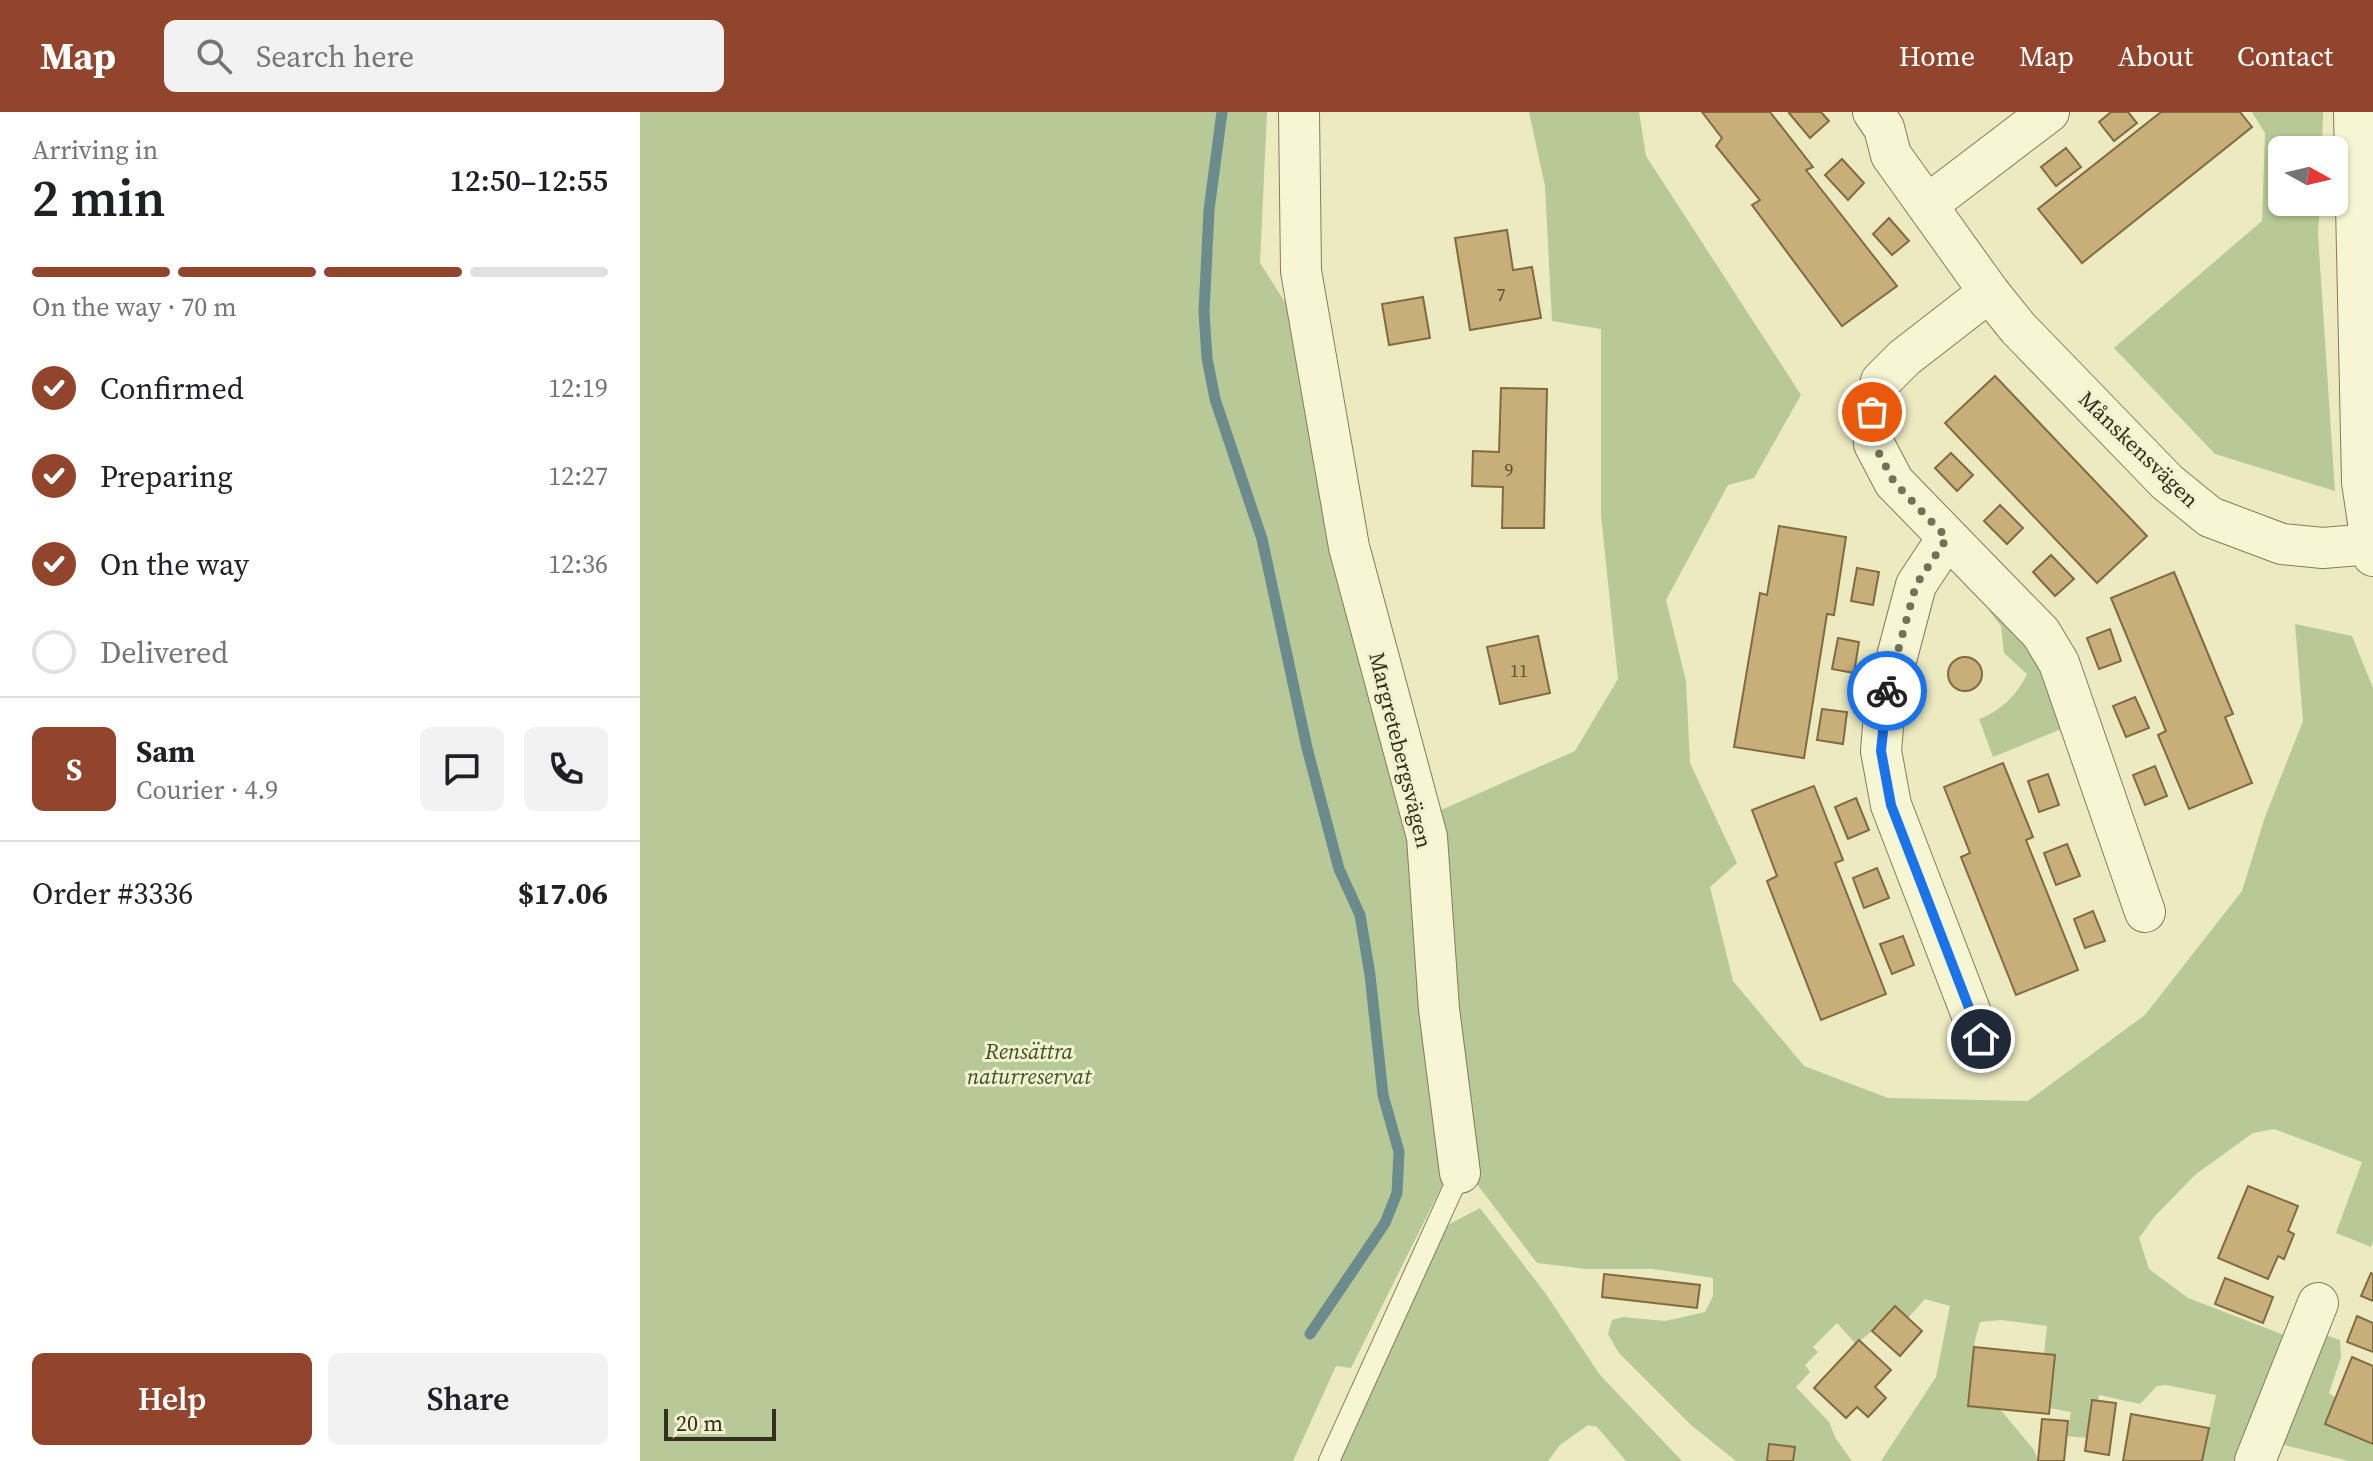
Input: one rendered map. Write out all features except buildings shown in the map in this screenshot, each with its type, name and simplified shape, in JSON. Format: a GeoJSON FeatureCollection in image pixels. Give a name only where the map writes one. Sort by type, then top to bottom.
{"type":"FeatureCollection","features":[{"type":"Feature","properties":{"kind":"street","name":"Margretebergsvägen"},"geometry":{"type":"LineString","coordinates":[[1299,112],[1301,271],[1349,547],[1427,837],[1439,1009],[1460,1173]]}},
{"type":"Feature","properties":{"kind":"street","name":"Månskensvägen"},"geometry":{"type":"LineString","coordinates":[[1873,112],[1884,128],[1891,155],[1989,292],[2018,328],[2167,482],[2210,517],[2282,544],[2372,550]]}},
{"type":"Feature","properties":{"kind":"street"},"geometry":{"type":"LineString","coordinates":[[1927,205],[2049,112]]}},
{"type":"Feature","properties":{"kind":"street"},"geometry":{"type":"LineString","coordinates":[[2354,112],[2364,225],[2362,482],[2372,550]]}},
{"type":"Feature","properties":{"kind":"street"},"geometry":{"type":"LineString","coordinates":[[1989,292],[1904,358],[1881,381],[1872,412],[1874,444],[1894,482],[2041,633],[2059,663],[2145,912]]}},
{"type":"Feature","properties":{"kind":"street"},"geometry":{"type":"LineString","coordinates":[[1947,538],[1916,585],[1885,702],[1881,751],[1891,805],[1981,1039]]}},
{"type":"Feature","properties":{"kind":"street"},"geometry":{"type":"LineString","coordinates":[[2255,1461],[2318,1303]]}},
{"type":"Feature","properties":{"kind":"lane","name":"Margretebergsvägen"},"geometry":{"type":"LineString","coordinates":[[1329,1461],[1460,1173]]}},
{"type":"Feature","properties":{"kind":"green space","name":"Rensättra naturreservat"},"geometry":{"type":"Polygon","coordinates":[[[640,112],[1267,112],[1260,263],[1292,313],[1415,845],[1448,1174],[1351,1368],[1336,1366],[1293,1461],[640,1461],[640,112]]]}},
{"type":"Feature","properties":{"kind":"green space"},"geometry":{"type":"Polygon","coordinates":[[[1529,112],[1639,112],[1646,156],[1801,395],[1754,478],[1728,485],[1666,600],[1686,681],[1690,763],[1737,863],[1710,887],[1733,981],[1804,1066],[1888,1098],[2028,1101],[2145,1015],[2242,891],[2265,817],[2303,721],[2295,624],[2352,636],[2373,688],[2373,1242],[2371,1247],[2336,1233],[2362,1162],[2274,1129],[2253,1133],[2196,1174],[2154,1217],[2139,1238],[2149,1269],[2188,1298],[2284,1335],[2236,1461],[2202,1461],[2216,1395],[2166,1385],[2157,1386],[2140,1404],[2099,1395],[2098,1401],[2092,1401],[2087,1438],[2067,1436],[2071,1412],[2049,1408],[2055,1355],[2044,1354],[2047,1326],[2001,1320],[1980,1322],[1975,1340],[1968,1406],[2000,1409],[2034,1450],[2038,1461],[1881,1461],[1936,1377],[1950,1306],[1925,1299],[1908,1318],[1872,1331],[1856,1344],[1837,1323],[1813,1347],[1818,1352],[1805,1365],[1810,1372],[1796,1387],[1829,1422],[1836,1439],[1852,1461],[1736,1461],[1691,1425],[1619,1353],[1608,1334],[1612,1320],[1623,1317],[1665,1321],[1705,1312],[1713,1296],[1713,1278],[1653,1269],[1586,1269],[1537,1263],[1467,1171],[1432,814],[1575,751],[1618,679],[1601,515],[1601,329],[1552,321],[1545,186],[1529,112]]]}},
{"type":"Feature","properties":{"kind":"green space"},"geometry":{"type":"Polygon","coordinates":[[[2252,112],[2323,112],[2322,136],[2268,136],[2268,216],[2319,216],[2335,491],[2215,454],[2114,348],[2262,221],[2265,133],[2252,112]]]}},
{"type":"Feature","properties":{"kind":"green space"},"geometry":{"type":"Polygon","coordinates":[[[1988,609],[2027,647],[2044,677],[2064,728],[1993,757],[1979,719],[2008,701],[2027,674],[2004,653],[2001,626],[1988,609]]]}},
{"type":"Feature","properties":{"kind":"green space"},"geometry":{"type":"Polygon","coordinates":[[[1480,1208],[1546,1294],[1600,1375],[1682,1461],[1626,1461],[1597,1427],[1588,1425],[1560,1445],[1548,1461],[1338,1461],[1442,1228],[1480,1208]]]}},
{"type":"Feature","properties":{"kind":"green space"},"geometry":{"type":"Polygon","coordinates":[[[2319,1333],[2340,1340],[2341,1357],[2329,1393],[2335,1397],[2325,1424],[2373,1444],[2373,1461],[2349,1461],[2276,1443],[2319,1333]]]}},
{"type":"Feature","properties":{"kind":"waterway"},"geometry":{"type":"LineString","coordinates":[[1222,112],[1209,210],[1204,312],[1207,358],[1215,399],[1262,539],[1307,748],[1339,869],[1360,915],[1383,1095],[1399,1152],[1397,1193],[1385,1223],[1310,1334]]}},
{"type":"Feature","properties":{"kind":"way so far"},"geometry":{"type":"LineString","coordinates":[[1872,412],[1874,444],[1894,482],[1947,538],[1916,585],[1887,691]]}},
{"type":"Feature","properties":{"kind":"route"},"geometry":{"type":"LineString","coordinates":[[1887,691],[1881,751],[1891,805],[1981,1039]]}}]}
